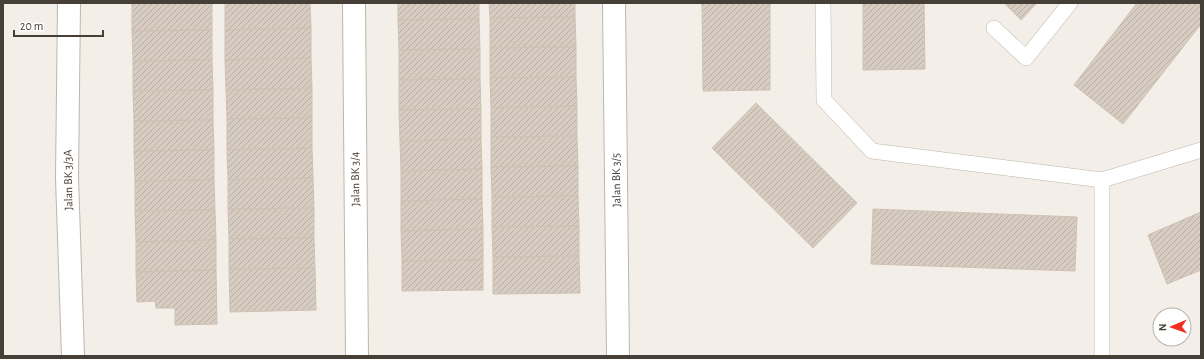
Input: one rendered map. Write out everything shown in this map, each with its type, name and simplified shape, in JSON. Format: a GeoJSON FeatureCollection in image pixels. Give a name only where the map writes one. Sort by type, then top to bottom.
{"type":"FeatureCollection","features":[{"type":"Feature","properties":{"kind":"street","name":"Jalan BK 3/3A"},"geometry":{"type":"LineString","coordinates":[[69,3],[67,178],[73,356]]}},
{"type":"Feature","properties":{"kind":"street","name":"Jalan BK 3/4"},"geometry":{"type":"LineString","coordinates":[[354,3],[357,356]]}},
{"type":"Feature","properties":{"kind":"street","name":"Jalan BK 3/5"},"geometry":{"type":"LineString","coordinates":[[614,3],[618,356]]}},
{"type":"Feature","properties":{"kind":"lane"},"geometry":{"type":"LineString","coordinates":[[823,3],[824,100],[872,151],[1102,180],[1201,150]]}},
{"type":"Feature","properties":{"kind":"lane"},"geometry":{"type":"LineString","coordinates":[[994,28],[1026,58],[1070,3]]}},
{"type":"Feature","properties":{"kind":"lane"},"geometry":{"type":"LineString","coordinates":[[1102,180],[1102,356]]}},
{"type":"Feature","properties":{"kind":"building"},"geometry":{"type":"Polygon","coordinates":[[[132,3],[212,3],[212,30],[132,31],[132,3]]]}},
{"type":"Feature","properties":{"kind":"building"},"geometry":{"type":"Polygon","coordinates":[[[225,3],[310,3],[311,28],[225,30],[225,3]]]}},
{"type":"Feature","properties":{"kind":"building"},"geometry":{"type":"Polygon","coordinates":[[[398,3],[479,3],[479,19],[398,20],[398,3]]]}},
{"type":"Feature","properties":{"kind":"building"},"geometry":{"type":"Polygon","coordinates":[[[489,3],[575,3],[575,17],[490,18],[489,3]]]}},
{"type":"Feature","properties":{"kind":"building"},"geometry":{"type":"Polygon","coordinates":[[[702,3],[770,3],[770,90],[703,91],[702,3]]]}},
{"type":"Feature","properties":{"kind":"building"},"geometry":{"type":"Polygon","coordinates":[[[863,3],[924,3],[925,69],[863,70],[863,3]]]}},
{"type":"Feature","properties":{"kind":"building"},"geometry":{"type":"Polygon","coordinates":[[[1004,3],[1037,3],[1021,20],[1004,3]]]}},
{"type":"Feature","properties":{"kind":"building"},"geometry":{"type":"Polygon","coordinates":[[[1137,3],[1201,3],[1201,24],[1123,124],[1074,85],[1137,3]]]}},
{"type":"Feature","properties":{"kind":"building"},"geometry":{"type":"Polygon","coordinates":[[[575,17],[576,47],[490,48],[490,18],[575,17]]]}},
{"type":"Feature","properties":{"kind":"building"},"geometry":{"type":"Polygon","coordinates":[[[479,19],[480,49],[399,50],[398,20],[479,19]]]}},
{"type":"Feature","properties":{"kind":"building"},"geometry":{"type":"Polygon","coordinates":[[[311,28],[311,58],[225,60],[225,30],[311,28]]]}},
{"type":"Feature","properties":{"kind":"building"},"geometry":{"type":"Polygon","coordinates":[[[212,30],[212,60],[133,61],[132,31],[212,30]]]}},
{"type":"Feature","properties":{"kind":"building"},"geometry":{"type":"Polygon","coordinates":[[[576,47],[576,77],[490,78],[490,48],[576,47]]]}},
{"type":"Feature","properties":{"kind":"building"},"geometry":{"type":"Polygon","coordinates":[[[480,49],[480,79],[399,80],[399,50],[480,49]]]}},
{"type":"Feature","properties":{"kind":"building"},"geometry":{"type":"Polygon","coordinates":[[[311,58],[312,88],[226,90],[225,60],[311,58]]]}},
{"type":"Feature","properties":{"kind":"building"},"geometry":{"type":"Polygon","coordinates":[[[212,60],[213,90],[133,91],[133,61],[212,60]]]}},
{"type":"Feature","properties":{"kind":"building"},"geometry":{"type":"Polygon","coordinates":[[[576,77],[577,106],[491,108],[490,78],[576,77]]]}},
{"type":"Feature","properties":{"kind":"building"},"geometry":{"type":"Polygon","coordinates":[[[480,79],[481,109],[399,110],[399,80],[480,79]]]}},
{"type":"Feature","properties":{"kind":"building"},"geometry":{"type":"Polygon","coordinates":[[[312,88],[312,118],[227,119],[226,90],[312,88]]]}},
{"type":"Feature","properties":{"kind":"building"},"geometry":{"type":"Polygon","coordinates":[[[213,90],[213,120],[134,121],[133,91],[213,90]]]}},
{"type":"Feature","properties":{"kind":"building"},"geometry":{"type":"Polygon","coordinates":[[[756,103],[857,203],[813,248],[712,148],[756,103]]]}},
{"type":"Feature","properties":{"kind":"building"},"geometry":{"type":"Polygon","coordinates":[[[577,106],[577,136],[491,137],[491,108],[577,106]]]}},
{"type":"Feature","properties":{"kind":"building"},"geometry":{"type":"Polygon","coordinates":[[[481,109],[481,139],[400,141],[399,110],[481,109]]]}},
{"type":"Feature","properties":{"kind":"building"},"geometry":{"type":"Polygon","coordinates":[[[312,118],[312,148],[227,150],[227,119],[312,118]]]}},
{"type":"Feature","properties":{"kind":"building"},"geometry":{"type":"Polygon","coordinates":[[[213,120],[214,150],[134,151],[134,121],[213,120]]]}},
{"type":"Feature","properties":{"kind":"building"},"geometry":{"type":"Polygon","coordinates":[[[577,136],[578,166],[491,167],[491,137],[577,136]]]}},
{"type":"Feature","properties":{"kind":"building"},"geometry":{"type":"Polygon","coordinates":[[[481,139],[482,169],[401,171],[400,141],[481,139]]]}},
{"type":"Feature","properties":{"kind":"building"},"geometry":{"type":"Polygon","coordinates":[[[312,148],[313,178],[228,180],[227,150],[312,148]]]}},
{"type":"Feature","properties":{"kind":"building"},"geometry":{"type":"Polygon","coordinates":[[[214,150],[214,180],[135,181],[134,151],[214,150]]]}},
{"type":"Feature","properties":{"kind":"building"},"geometry":{"type":"Polygon","coordinates":[[[578,166],[578,196],[492,197],[491,167],[578,166]]]}},
{"type":"Feature","properties":{"kind":"building"},"geometry":{"type":"Polygon","coordinates":[[[482,169],[482,199],[401,201],[401,171],[482,169]]]}},
{"type":"Feature","properties":{"kind":"building"},"geometry":{"type":"Polygon","coordinates":[[[313,178],[314,208],[228,209],[228,180],[313,178]]]}},
{"type":"Feature","properties":{"kind":"building"},"geometry":{"type":"Polygon","coordinates":[[[214,180],[215,210],[135,211],[135,181],[214,180]]]}},
{"type":"Feature","properties":{"kind":"building"},"geometry":{"type":"Polygon","coordinates":[[[578,196],[579,226],[492,227],[492,197],[578,196]]]}},
{"type":"Feature","properties":{"kind":"building"},"geometry":{"type":"Polygon","coordinates":[[[482,199],[483,229],[401,231],[401,201],[482,199]]]}},
{"type":"Feature","properties":{"kind":"building"},"geometry":{"type":"Polygon","coordinates":[[[314,208],[314,238],[229,239],[228,209],[314,208]]]}},
{"type":"Feature","properties":{"kind":"building"},"geometry":{"type":"Polygon","coordinates":[[[873,209],[1077,217],[1075,271],[871,264],[873,209]]]}},
{"type":"Feature","properties":{"kind":"building"},"geometry":{"type":"Polygon","coordinates":[[[215,210],[216,240],[136,242],[135,211],[215,210]]]}},
{"type":"Feature","properties":{"kind":"building"},"geometry":{"type":"Polygon","coordinates":[[[1201,212],[1201,270],[1167,284],[1148,235],[1201,212]]]}},
{"type":"Feature","properties":{"kind":"building"},"geometry":{"type":"Polygon","coordinates":[[[579,226],[579,256],[493,257],[492,227],[579,226]]]}},
{"type":"Feature","properties":{"kind":"building"},"geometry":{"type":"Polygon","coordinates":[[[483,229],[483,260],[402,261],[401,231],[483,229]]]}},
{"type":"Feature","properties":{"kind":"building"},"geometry":{"type":"Polygon","coordinates":[[[314,238],[315,268],[229,269],[229,239],[314,238]]]}},
{"type":"Feature","properties":{"kind":"building"},"geometry":{"type":"Polygon","coordinates":[[[216,240],[216,270],[136,272],[136,242],[216,240]]]}},
{"type":"Feature","properties":{"kind":"building"},"geometry":{"type":"Polygon","coordinates":[[[579,256],[580,293],[493,294],[493,257],[579,256]]]}},
{"type":"Feature","properties":{"kind":"building"},"geometry":{"type":"Polygon","coordinates":[[[483,260],[483,290],[402,291],[402,261],[483,260]]]}},
{"type":"Feature","properties":{"kind":"building"},"geometry":{"type":"Polygon","coordinates":[[[315,268],[316,310],[230,312],[229,269],[315,268]]]}},
{"type":"Feature","properties":{"kind":"building"},"geometry":{"type":"Polygon","coordinates":[[[216,270],[217,324],[175,325],[175,308],[156,308],[155,301],[137,302],[136,272],[216,270]]]}}]}
